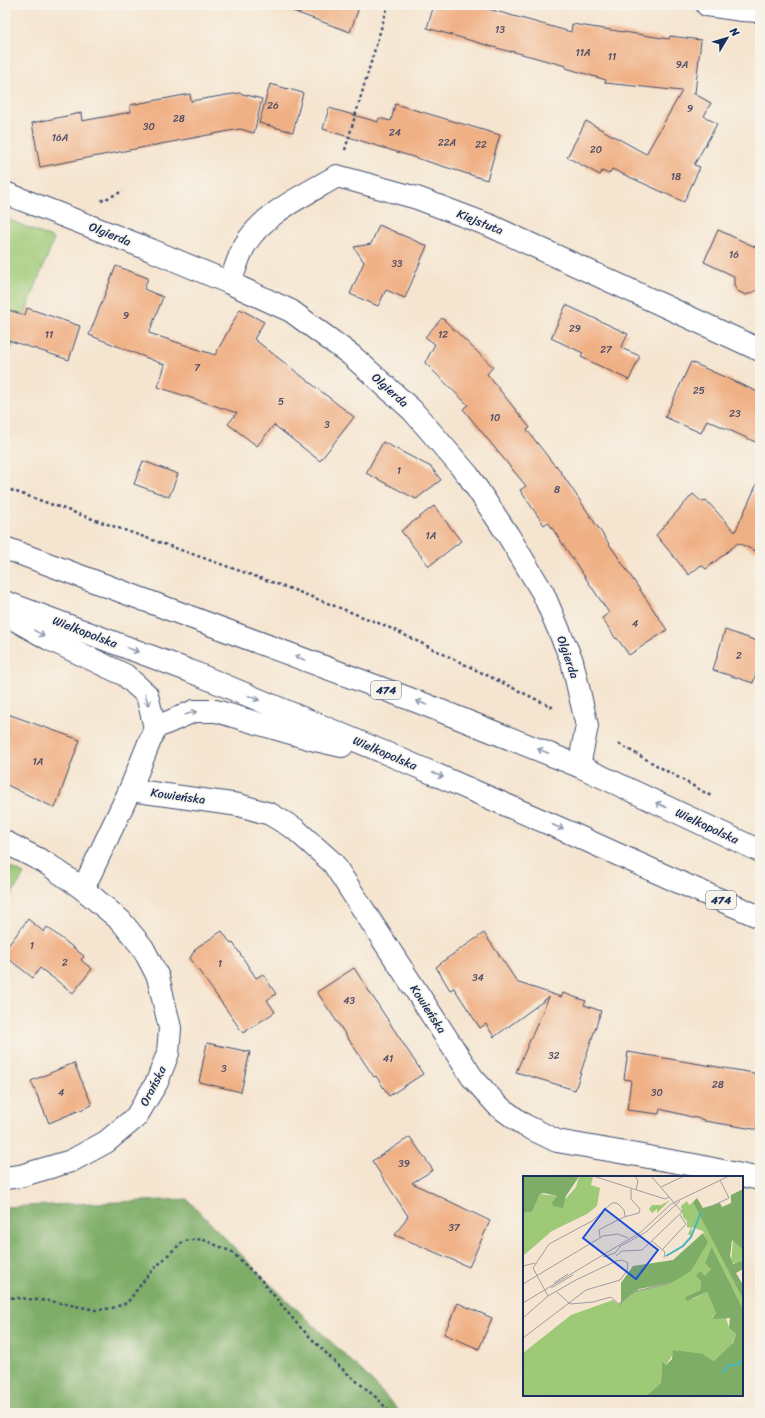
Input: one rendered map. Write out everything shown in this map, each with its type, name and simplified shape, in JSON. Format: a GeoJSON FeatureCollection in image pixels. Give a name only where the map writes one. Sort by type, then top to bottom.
{"type":"FeatureCollection","features":[{"type":"Feature","properties":{"kind":"street"},"geometry":{"type":"LineString","coordinates":[[706,5],[760,11]]}},
{"type":"Feature","properties":{"kind":"street"},"geometry":{"type":"LineString","coordinates":[[230,282],[245,245],[257,228],[275,213],[337,176]]}},
{"type":"Feature","properties":{"kind":"street","name":"Kiejstuta"},"geometry":{"type":"LineString","coordinates":[[337,176],[417,198],[491,226],[760,350]]}},
{"type":"Feature","properties":{"kind":"street","name":"Olgierda"},"geometry":{"type":"LineString","coordinates":[[5,193],[230,282],[290,310],[351,355],[412,410],[468,475],[508,535],[543,593],[572,660],[587,726],[579,766]]}},
{"type":"Feature","properties":{"kind":"street","name":"Wielkopolska"},"geometry":{"type":"LineString","coordinates":[[5,548],[421,703],[579,766],[760,851]]}},
{"type":"Feature","properties":{"kind":"street","name":"Wielkopolska"},"geometry":{"type":"LineString","coordinates":[[5,602],[190,671],[400,759],[760,917]]}},
{"type":"Feature","properties":{"kind":"street"},"geometry":{"type":"LineString","coordinates":[[5,614],[49,639],[125,675],[147,695],[155,728],[194,711],[216,711],[315,740],[400,759]]}},
{"type":"Feature","properties":{"kind":"street","name":"Kowieńska"},"geometry":{"type":"LineString","coordinates":[[83,889],[130,790],[155,728]]}},
{"type":"Feature","properties":{"kind":"street","name":"Kowieńska"},"geometry":{"type":"LineString","coordinates":[[130,790],[239,805],[270,814],[295,829],[333,863],[472,1077],[497,1105],[524,1125],[557,1141],[687,1164],[760,1179]]}},
{"type":"Feature","properties":{"kind":"street","name":"Orańska"},"geometry":{"type":"LineString","coordinates":[[5,842],[46,863],[83,889],[121,921],[143,948],[158,977],[170,1028],[168,1053],[158,1082],[136,1117],[106,1142],[71,1161],[20,1176],[5,1178]]}},
{"type":"Feature","properties":{"kind":"path"},"geometry":{"type":"LineString","coordinates":[[337,176],[388,5]]}},
{"type":"Feature","properties":{"kind":"path"},"geometry":{"type":"LineString","coordinates":[[5,488],[294,590],[386,626],[555,709]]}},
{"type":"Feature","properties":{"kind":"path"},"geometry":{"type":"LineString","coordinates":[[620,744],[713,796]]}},
{"type":"Feature","properties":{"kind":"path"},"geometry":{"type":"LineString","coordinates":[[5,1297],[50,1301],[96,1310],[112,1308],[127,1303],[148,1275],[184,1241],[202,1239],[232,1252],[262,1281],[298,1325],[341,1368],[378,1398],[390,1413]]}},
{"type":"Feature","properties":{"kind":"green space"},"geometry":{"type":"Polygon","coordinates":[[[5,218],[54,239],[5,365],[5,218]]]}},
{"type":"Feature","properties":{"kind":"green space"},"geometry":{"type":"Polygon","coordinates":[[[5,865],[24,874],[5,906],[5,865]]]}},
{"type":"Feature","properties":{"kind":"green space"},"geometry":{"type":"Polygon","coordinates":[[[187,1199],[265,1279],[368,1377],[401,1413],[5,1413],[5,1207],[187,1199]]]}},
{"type":"Feature","properties":{"kind":"building"},"geometry":{"type":"Polygon","coordinates":[[[284,5],[360,5],[350,32],[284,8],[284,5]]]}},
{"type":"Feature","properties":{"kind":"building"},"geometry":{"type":"Polygon","coordinates":[[[434,5],[474,5],[571,32],[572,24],[669,39],[670,36],[701,40],[695,93],[693,93],[711,103],[704,116],[717,124],[694,165],[700,167],[684,202],[612,169],[609,174],[602,171],[600,175],[567,157],[586,121],[646,154],[682,91],[605,83],[606,80],[566,68],[566,66],[427,28],[434,5]]]}},
{"type":"Feature","properties":{"kind":"building"},"geometry":{"type":"Polygon","coordinates":[[[270,84],[303,93],[293,132],[259,123],[270,84]]]}},
{"type":"Feature","properties":{"kind":"building"},"geometry":{"type":"Polygon","coordinates":[[[239,93],[262,99],[254,133],[240,129],[40,167],[32,123],[81,113],[82,121],[131,112],[130,105],[190,94],[191,101],[239,93]]]}},
{"type":"Feature","properties":{"kind":"building"},"geometry":{"type":"Polygon","coordinates":[[[395,104],[500,135],[487,180],[323,129],[329,108],[378,122],[379,118],[391,121],[395,104]]]}},
{"type":"Feature","properties":{"kind":"building"},"geometry":{"type":"Polygon","coordinates":[[[379,225],[427,246],[405,298],[386,290],[378,306],[350,294],[364,262],[354,247],[371,244],[379,225]]]}},
{"type":"Feature","properties":{"kind":"building"},"geometry":{"type":"Polygon","coordinates":[[[718,230],[760,249],[760,289],[746,295],[737,291],[734,285],[734,276],[704,262],[718,230]]]}},
{"type":"Feature","properties":{"kind":"building"},"geometry":{"type":"Polygon","coordinates":[[[116,266],[148,278],[144,289],[163,297],[149,333],[215,355],[240,309],[264,322],[254,339],[354,417],[320,461],[274,425],[257,446],[228,424],[237,413],[158,387],[165,365],[89,335],[116,266]]]}},
{"type":"Feature","properties":{"kind":"building"},"geometry":{"type":"Polygon","coordinates":[[[566,305],[628,334],[621,348],[640,356],[629,380],[581,357],[583,353],[551,338],[566,305]]]}},
{"type":"Feature","properties":{"kind":"building"},"geometry":{"type":"Polygon","coordinates":[[[27,308],[80,326],[69,360],[5,339],[5,309],[25,315],[27,308]]]}},
{"type":"Feature","properties":{"kind":"building"},"geometry":{"type":"Polygon","coordinates":[[[442,318],[493,367],[487,374],[530,428],[527,430],[555,466],[556,465],[667,630],[629,655],[602,618],[609,613],[548,522],[544,525],[520,490],[526,486],[463,409],[468,405],[425,363],[435,344],[425,337],[442,318]]]}},
{"type":"Feature","properties":{"kind":"building"},"geometry":{"type":"Polygon","coordinates":[[[691,362],[760,393],[760,444],[707,420],[701,433],[665,417],[691,362]]]}},
{"type":"Feature","properties":{"kind":"building"},"geometry":{"type":"Polygon","coordinates":[[[383,442],[431,467],[441,480],[416,499],[366,473],[383,442]]]}},
{"type":"Feature","properties":{"kind":"building"},"geometry":{"type":"Polygon","coordinates":[[[143,461],[178,474],[169,497],[134,484],[143,461]]]}},
{"type":"Feature","properties":{"kind":"building"},"geometry":{"type":"Polygon","coordinates":[[[760,477],[760,553],[738,543],[706,569],[701,565],[689,575],[656,535],[693,494],[702,502],[706,500],[735,532],[760,477]]]}},
{"type":"Feature","properties":{"kind":"building"},"geometry":{"type":"Polygon","coordinates":[[[434,506],[461,541],[429,566],[401,531],[434,506]]]}},
{"type":"Feature","properties":{"kind":"building"},"geometry":{"type":"Polygon","coordinates":[[[725,630],[760,642],[760,660],[753,683],[713,670],[725,630]]]}},
{"type":"Feature","properties":{"kind":"building"},"geometry":{"type":"Polygon","coordinates":[[[5,713],[80,740],[55,808],[5,784],[5,713]]]}},
{"type":"Feature","properties":{"kind":"building"},"geometry":{"type":"Polygon","coordinates":[[[28,919],[44,932],[47,927],[84,956],[81,960],[92,969],[73,993],[40,968],[33,978],[5,956],[5,950],[28,919]]]}},
{"type":"Feature","properties":{"kind":"building"},"geometry":{"type":"Polygon","coordinates":[[[222,931],[231,944],[233,943],[256,978],[263,974],[276,994],[267,1000],[275,1012],[243,1033],[190,958],[196,948],[222,931]]]}},
{"type":"Feature","properties":{"kind":"building"},"geometry":{"type":"Polygon","coordinates":[[[484,933],[518,983],[561,997],[563,993],[586,1001],[584,1005],[601,1011],[575,1090],[516,1072],[549,997],[494,1037],[486,1024],[480,1028],[454,988],[450,990],[436,967],[484,933]]]}},
{"type":"Feature","properties":{"kind":"building"},"geometry":{"type":"Polygon","coordinates":[[[354,968],[423,1074],[389,1096],[376,1076],[374,1077],[317,992],[354,968]]]}},
{"type":"Feature","properties":{"kind":"building"},"geometry":{"type":"Polygon","coordinates":[[[207,1043],[250,1052],[241,1092],[199,1082],[207,1043]]]}},
{"type":"Feature","properties":{"kind":"building"},"geometry":{"type":"Polygon","coordinates":[[[628,1052],[760,1074],[760,1130],[704,1121],[660,1109],[659,1114],[627,1110],[631,1080],[624,1079],[628,1052]]]}},
{"type":"Feature","properties":{"kind":"building"},"geometry":{"type":"Polygon","coordinates":[[[74,1063],[92,1105],[49,1123],[31,1081],[74,1063]]]}},
{"type":"Feature","properties":{"kind":"building"},"geometry":{"type":"Polygon","coordinates":[[[410,1137],[433,1170],[412,1183],[490,1221],[469,1267],[395,1235],[408,1216],[372,1161],[410,1137]]]}},
{"type":"Feature","properties":{"kind":"building"},"geometry":{"type":"Polygon","coordinates":[[[458,1303],[492,1318],[479,1349],[444,1334],[458,1303]]]}}]}
